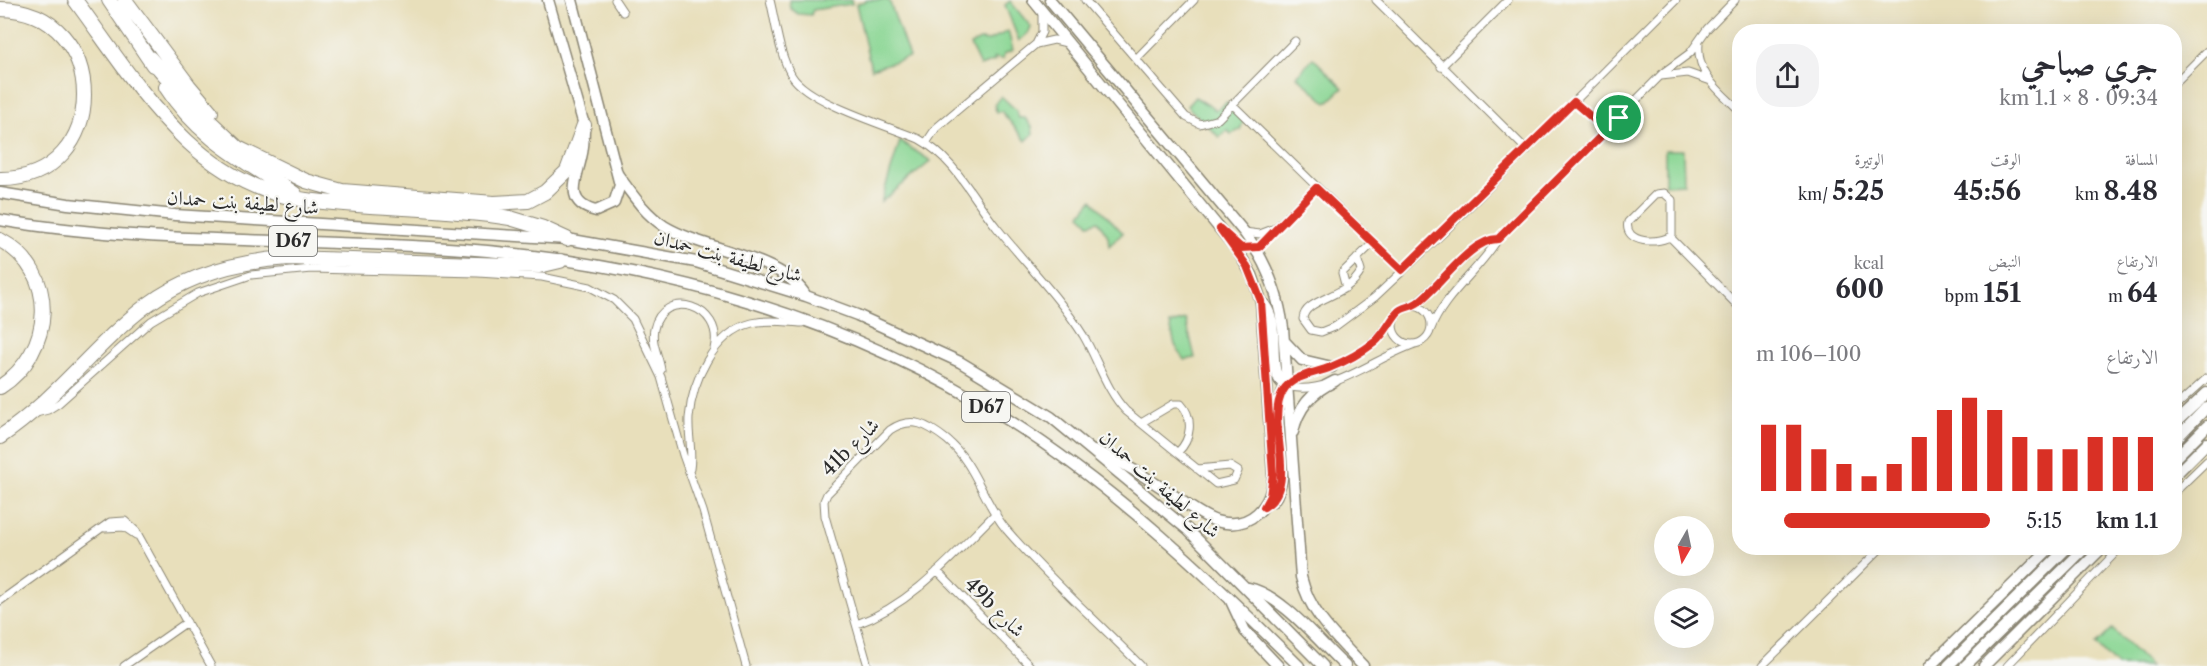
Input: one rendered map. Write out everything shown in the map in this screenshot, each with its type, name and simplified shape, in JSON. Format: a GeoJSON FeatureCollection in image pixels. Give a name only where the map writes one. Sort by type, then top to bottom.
{"type":"FeatureCollection","features":[{"type":"Feature","properties":{"kind":"highway"},"geometry":{"type":"LineString","coordinates":[[75,0],[162,117],[187,143],[216,165],[247,182],[304,200],[493,215],[543,228],[567,239]]}},
{"type":"Feature","properties":{"kind":"highway"},"geometry":{"type":"LineString","coordinates":[[109,0],[150,58],[182,95],[228,140],[248,154],[306,181],[342,191],[516,203],[528,201],[557,183],[573,159],[584,125]]}},
{"type":"Feature","properties":{"kind":"highway"},"geometry":{"type":"LineString","coordinates":[[125,0],[203,103],[234,134],[272,165]]}},
{"type":"Feature","properties":{"kind":"highway"},"geometry":{"type":"LineString","coordinates":[[0,9],[28,13],[43,20],[66,40],[83,75],[85,99],[75,136],[56,159],[31,174],[1,184]]}},
{"type":"Feature","properties":{"kind":"highway"},"geometry":{"type":"LineString","coordinates":[[150,58],[171,95],[200,129],[255,170],[304,200]]}},
{"type":"Feature","properties":{"kind":"highway"},"geometry":{"type":"LineString","coordinates":[[0,240],[20,253],[28,263],[40,287],[44,313],[40,337],[30,358],[14,377],[0,387]]}},
{"type":"Feature","properties":{"kind":"highway"},"geometry":{"type":"LineString","coordinates":[[0,437],[34,413],[148,304],[168,291],[212,271],[262,260],[289,258],[539,266],[560,261]]}},
{"type":"Feature","properties":{"kind":"main road"},"geometry":{"type":"LineString","coordinates":[[548,0],[584,125],[582,157],[574,185],[578,202],[596,211],[614,203],[619,195],[618,175],[572,0]]}},
{"type":"Feature","properties":{"kind":"main road"},"geometry":{"type":"LineString","coordinates":[[1033,0],[1220,229],[1247,266],[1261,301],[1273,474],[1270,496],[1264,507]]}},
{"type":"Feature","properties":{"kind":"main road"},"geometry":{"type":"LineString","coordinates":[[1050,0],[1256,248],[1276,292],[1284,340],[1301,577],[1304,592],[1318,618],[1363,666]]}},
{"type":"Feature","properties":{"kind":"main road"},"geometry":{"type":"LineString","coordinates":[[618,175],[641,206],[663,225],[703,244],[782,271],[796,282],[806,296]]}},
{"type":"Feature","properties":{"kind":"main road","name":"شارع لطيفة بنت حمدان"},"geometry":{"type":"LineString","coordinates":[[1,184],[33,200],[187,216],[567,239],[696,262],[806,296],[897,333],[991,379],[1051,417],[1096,451],[1182,524],[1323,666]]}},
{"type":"Feature","properties":{"kind":"main road","name":"شارع لطيفة بنت حمدان"},"geometry":{"type":"LineString","coordinates":[[0,220],[156,239],[281,240],[460,249],[560,261],[720,293],[817,324],[938,381],[1011,422],[1133,511],[1299,666]]}},
{"type":"Feature","properties":{"kind":"main road"},"geometry":{"type":"LineString","coordinates":[[1220,229],[1241,248],[1256,248]]}},
{"type":"Feature","properties":{"kind":"main road"},"geometry":{"type":"LineString","coordinates":[[1261,301],[1268,309],[1272,319],[1277,375],[1287,386]]}},
{"type":"Feature","properties":{"kind":"main road"},"geometry":{"type":"LineString","coordinates":[[1284,340],[1302,360],[1311,364],[1332,367]]}},
{"type":"Feature","properties":{"kind":"main road"},"geometry":{"type":"LineString","coordinates":[[1291,444],[1300,412],[1315,393],[1335,381]]}},
{"type":"Feature","properties":{"kind":"main road"},"geometry":{"type":"LineString","coordinates":[[1096,451],[1121,462],[1213,520],[1240,523],[1251,519],[1275,498],[1280,484],[1277,407],[1287,386]]}},
{"type":"Feature","properties":{"kind":"main road"},"geometry":{"type":"LineString","coordinates":[[2182,416],[2207,393]]}},
{"type":"Feature","properties":{"kind":"main road"},"geometry":{"type":"LineString","coordinates":[[2182,433],[2207,407]]}},
{"type":"Feature","properties":{"kind":"main road"},"geometry":{"type":"LineString","coordinates":[[2182,451],[2207,426]]}},
{"type":"Feature","properties":{"kind":"main road"},"geometry":{"type":"LineString","coordinates":[[2182,468],[2207,443]]}},
{"type":"Feature","properties":{"kind":"main road"},"geometry":{"type":"LineString","coordinates":[[1930,666],[2043,555]]}},
{"type":"Feature","properties":{"kind":"main road"},"geometry":{"type":"LineString","coordinates":[[1948,666],[2060,555]]}},
{"type":"Feature","properties":{"kind":"main road"},"geometry":{"type":"LineString","coordinates":[[1965,666],[2078,555]]}},
{"type":"Feature","properties":{"kind":"main road"},"geometry":{"type":"LineString","coordinates":[[1984,666],[2095,555]]}},
{"type":"Feature","properties":{"kind":"main road"},"geometry":{"type":"LineString","coordinates":[[1248,588],[1257,590],[1274,600],[1345,666]]}},
{"type":"Feature","properties":{"kind":"main road"},"geometry":{"type":"LineString","coordinates":[[1231,601],[1245,631],[1278,666]]}},
{"type":"Feature","properties":{"kind":"street"},"geometry":{"type":"LineString","coordinates":[[615,0],[623,12]]}},
{"type":"Feature","properties":{"kind":"street"},"geometry":{"type":"LineString","coordinates":[[770,0],[788,68],[803,88],[818,98],[926,143],[967,183],[993,223],[1070,316],[1090,348],[1116,400],[1197,469],[1220,485],[1234,480],[1238,471],[1230,466],[1197,469]]}},
{"type":"Feature","properties":{"kind":"street"},"geometry":{"type":"LineString","coordinates":[[1085,0],[1190,121],[1200,124],[1210,123],[1232,104],[1295,41]]}},
{"type":"Feature","properties":{"kind":"street"},"geometry":{"type":"LineString","coordinates":[[1136,59],[1194,0]]}},
{"type":"Feature","properties":{"kind":"street"},"geometry":{"type":"LineString","coordinates":[[1376,0],[1527,150]]}},
{"type":"Feature","properties":{"kind":"street"},"geometry":{"type":"LineString","coordinates":[[1441,67],[1508,0]]}},
{"type":"Feature","properties":{"kind":"street"},"geometry":{"type":"LineString","coordinates":[[1357,258],[1361,267],[1359,274],[1346,288],[1308,306],[1303,316],[1308,328],[1321,332],[1342,322],[1365,306],[1527,150],[1676,0]]}},
{"type":"Feature","properties":{"kind":"street"},"geometry":{"type":"LineString","coordinates":[[1287,386],[1303,388],[1335,381],[1399,349],[1419,343],[1430,331],[1447,300],[1486,257],[1498,239],[1659,77],[1690,53],[1735,0]]}},
{"type":"Feature","properties":{"kind":"street"},"geometry":{"type":"LineString","coordinates":[[926,143],[936,128],[1036,44],[1042,32],[1042,11]]}},
{"type":"Feature","properties":{"kind":"street"},"geometry":{"type":"LineString","coordinates":[[1700,39],[1699,61],[1709,80],[1732,103]]}},
{"type":"Feature","properties":{"kind":"street"},"geometry":{"type":"LineString","coordinates":[[1036,44],[1054,40],[1071,45]]}},
{"type":"Feature","properties":{"kind":"street"},"geometry":{"type":"LineString","coordinates":[[2182,76],[2207,51]]}},
{"type":"Feature","properties":{"kind":"street"},"geometry":{"type":"LineString","coordinates":[[1659,77],[1688,73],[1709,80]]}},
{"type":"Feature","properties":{"kind":"street"},"geometry":{"type":"LineString","coordinates":[[1574,102],[1597,122],[1619,118]]}},
{"type":"Feature","properties":{"kind":"street"},"geometry":{"type":"LineString","coordinates":[[1232,104],[1402,270]]}},
{"type":"Feature","properties":{"kind":"street"},"geometry":{"type":"LineString","coordinates":[[1256,248],[1316,188]]}},
{"type":"Feature","properties":{"kind":"street"},"geometry":{"type":"LineString","coordinates":[[1658,193],[1666,194],[1672,200],[1673,232],[1670,237],[1636,240],[1627,232],[1628,222],[1658,193]]}},
{"type":"Feature","properties":{"kind":"street"},"geometry":{"type":"LineString","coordinates":[[1244,232],[1260,234],[1275,228]]}},
{"type":"Feature","properties":{"kind":"street"},"geometry":{"type":"LineString","coordinates":[[1670,237],[1732,300]]}},
{"type":"Feature","properties":{"kind":"street"},"geometry":{"type":"LineString","coordinates":[[1287,386],[1294,380],[1332,367],[1370,345],[1394,319],[1398,311],[1414,305],[1478,245],[1498,239]]}},
{"type":"Feature","properties":{"kind":"street"},"geometry":{"type":"LineString","coordinates":[[1346,288],[1342,273],[1373,243]]}},
{"type":"Feature","properties":{"kind":"street"},"geometry":{"type":"LineString","coordinates":[[34,413],[48,410],[59,403],[130,338],[174,306],[224,283],[251,275],[281,271],[478,273],[577,282],[602,293],[633,319],[661,377]]}},
{"type":"Feature","properties":{"kind":"street"},"geometry":{"type":"LineString","coordinates":[[1414,305],[1426,312],[1431,324],[1430,331]]}},
{"type":"Feature","properties":{"kind":"street"},"geometry":{"type":"LineString","coordinates":[[712,354],[715,335],[708,317],[694,306],[676,306],[668,310],[656,323],[653,337],[661,377],[683,456],[690,469],[746,666]]}},
{"type":"Feature","properties":{"kind":"street"},"geometry":{"type":"LineString","coordinates":[[1394,319],[1393,327],[1402,341],[1419,343]]}},
{"type":"Feature","properties":{"kind":"street"},"geometry":{"type":"LineString","coordinates":[[690,469],[692,402],[702,372],[712,354],[729,334],[752,323],[817,324]]}},
{"type":"Feature","properties":{"kind":"street"},"geometry":{"type":"LineString","coordinates":[[2182,401],[2207,378]]}},
{"type":"Feature","properties":{"kind":"street"},"geometry":{"type":"LineString","coordinates":[[1141,423],[1173,404],[1181,404],[1185,408],[1189,428],[1185,444],[1178,452]]}},
{"type":"Feature","properties":{"kind":"street","name":"41b شارع"},"geometry":{"type":"LineString","coordinates":[[868,666],[825,516],[824,501],[832,488],[890,430],[899,423],[911,421],[922,424],[949,442],[963,458],[996,513]]}},
{"type":"Feature","properties":{"kind":"street"},"geometry":{"type":"LineString","coordinates":[[2182,485],[2207,460]]}},
{"type":"Feature","properties":{"kind":"street"},"geometry":{"type":"LineString","coordinates":[[857,624],[904,600],[996,513],[1007,530],[1141,666]]}},
{"type":"Feature","properties":{"kind":"street"},"geometry":{"type":"LineString","coordinates":[[0,602],[114,520],[125,521],[134,526],[211,666]]}},
{"type":"Feature","properties":{"kind":"street"},"geometry":{"type":"LineString","coordinates":[[1762,666],[1874,555]]}},
{"type":"Feature","properties":{"kind":"street"},"geometry":{"type":"LineString","coordinates":[[2007,666],[2113,555]]}},
{"type":"Feature","properties":{"kind":"street","name":"49b شارع"},"geometry":{"type":"LineString","coordinates":[[936,571],[1027,665]]}},
{"type":"Feature","properties":{"kind":"street"},"geometry":{"type":"LineString","coordinates":[[124,666],[187,622]]}},
{"type":"Feature","properties":{"kind":"green space"},"geometry":{"type":"Polygon","coordinates":[[[789,0],[851,0],[852,4],[813,10],[811,15],[798,14],[790,8],[789,0]]]}},
{"type":"Feature","properties":{"kind":"green space"},"geometry":{"type":"Polygon","coordinates":[[[868,0],[889,0],[909,57],[871,69],[856,4],[868,0]]]}},
{"type":"Feature","properties":{"kind":"green space"},"geometry":{"type":"Polygon","coordinates":[[[1010,1],[1031,27],[1019,41],[1005,5],[1010,1]]]}},
{"type":"Feature","properties":{"kind":"green space"},"geometry":{"type":"Polygon","coordinates":[[[1008,31],[1013,50],[1004,54],[1003,59],[994,58],[995,61],[980,66],[970,45],[980,40],[989,41],[1008,31]]]}},
{"type":"Feature","properties":{"kind":"green space"},"geometry":{"type":"Polygon","coordinates":[[[1313,58],[1343,88],[1327,103],[1297,76],[1313,58]]]}},
{"type":"Feature","properties":{"kind":"green space"},"geometry":{"type":"Polygon","coordinates":[[[1001,96],[1016,110],[1019,118],[1025,118],[1032,127],[1033,134],[1026,141],[1001,111],[996,113],[995,104],[1001,96]]]}},
{"type":"Feature","properties":{"kind":"green space"},"geometry":{"type":"Polygon","coordinates":[[[1195,97],[1216,110],[1227,102],[1244,120],[1240,130],[1231,134],[1227,130],[1219,137],[1187,106],[1195,97]]]}},
{"type":"Feature","properties":{"kind":"green space"},"geometry":{"type":"Polygon","coordinates":[[[900,141],[931,161],[881,202],[900,141]]]}},
{"type":"Feature","properties":{"kind":"green space"},"geometry":{"type":"Polygon","coordinates":[[[1665,150],[1683,150],[1684,184],[1665,185],[1665,150]]]}},
{"type":"Feature","properties":{"kind":"green space"},"geometry":{"type":"Polygon","coordinates":[[[1092,200],[1123,233],[1109,246],[1108,236],[1098,221],[1089,224],[1081,214],[1092,200]]]}},
{"type":"Feature","properties":{"kind":"green space"},"geometry":{"type":"Polygon","coordinates":[[[1186,320],[1195,358],[1184,360],[1175,345],[1170,324],[1186,320]]]}},
{"type":"Feature","properties":{"kind":"green space"},"geometry":{"type":"Polygon","coordinates":[[[2112,629],[2150,666],[2117,666],[2096,645],[2112,629]]]}},
{"type":"Feature","properties":{"kind":"route"},"geometry":{"type":"LineString","coordinates":[[1574,102],[1597,122],[1619,118],[1498,239],[1482,242],[1428,294],[1414,305],[1398,311],[1377,340],[1345,361],[1294,380],[1287,386],[1280,396],[1277,407],[1280,489],[1272,502],[1264,507],[1273,486],[1273,474],[1261,301],[1256,283],[1247,266],[1220,229],[1241,248],[1246,250],[1259,247],[1316,188],[1402,270],[1443,233],[1574,102]]}}]}
